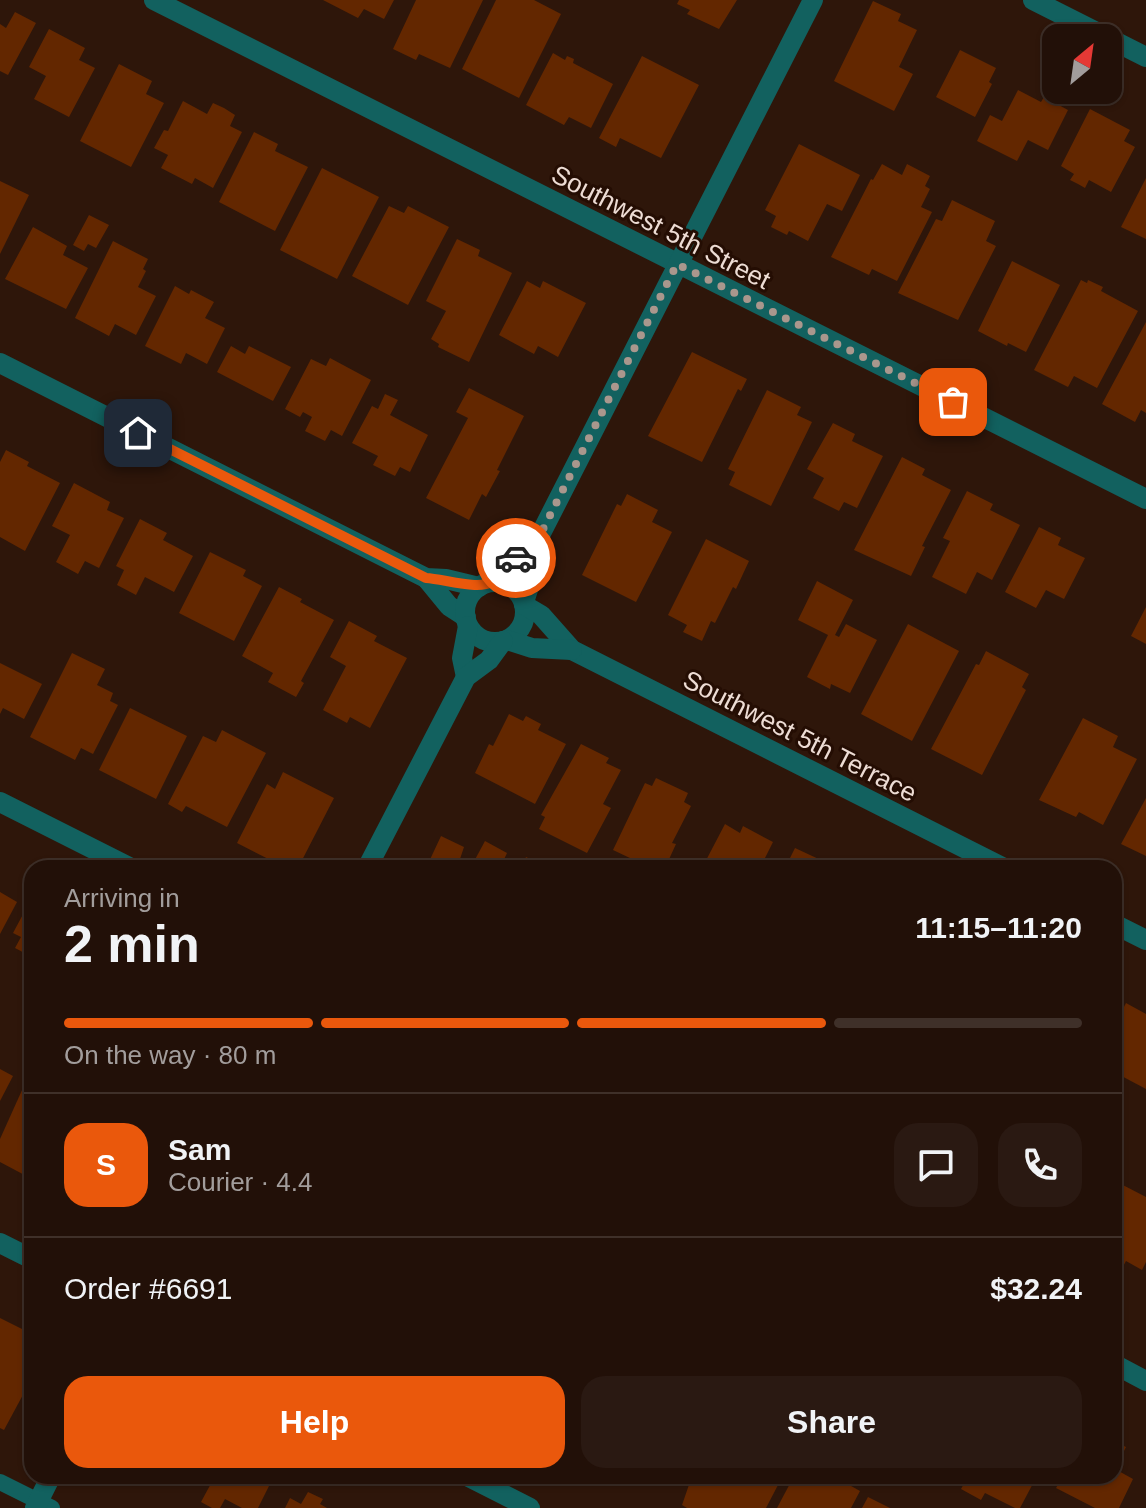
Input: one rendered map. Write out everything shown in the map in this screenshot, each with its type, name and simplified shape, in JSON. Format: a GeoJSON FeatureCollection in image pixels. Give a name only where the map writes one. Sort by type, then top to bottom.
{"type":"FeatureCollection","features":[{"type":"Feature","properties":{"kind":"street","name":"Southwest 5th Street"},"geometry":{"type":"LineString","coordinates":[[154,0],[1146,499]]}},
{"type":"Feature","properties":{"kind":"street"},"geometry":{"type":"LineString","coordinates":[[371,860],[466,677],[489,660],[524,622],[524,603],[537,562],[534,547],[813,0]]}},
{"type":"Feature","properties":{"kind":"street"},"geometry":{"type":"LineString","coordinates":[[1033,0],[1146,57]]}},
{"type":"Feature","properties":{"kind":"street","name":"Southwest 5th Terrace"},"geometry":{"type":"LineString","coordinates":[[0,363],[426,578],[483,639],[505,640],[532,648],[572,650]]}},
{"type":"Feature","properties":{"kind":"street"},"geometry":{"type":"LineString","coordinates":[[466,677],[462,658],[468,600],[520,552],[534,547]]}},
{"type":"Feature","properties":{"kind":"street","name":"Southwest 5th Terrace"},"geometry":{"type":"LineString","coordinates":[[426,578],[511,587],[572,650],[988,860]]}},
{"type":"Feature","properties":{"kind":"street"},"geometry":{"type":"LineString","coordinates":[[0,802],[115,860]]}},
{"type":"Feature","properties":{"kind":"street"},"geometry":{"type":"LineString","coordinates":[[1122,928],[1146,940]]}},
{"type":"Feature","properties":{"kind":"street"},"geometry":{"type":"LineString","coordinates":[[0,1243],[24,1255]]}},
{"type":"Feature","properties":{"kind":"street"},"geometry":{"type":"LineString","coordinates":[[1122,1368],[1146,1381]]}},
{"type":"Feature","properties":{"kind":"street"},"geometry":{"type":"LineString","coordinates":[[42,1506],[49,1484]]}},
{"type":"Feature","properties":{"kind":"street"},"geometry":{"type":"LineString","coordinates":[[483,1484],[530,1508]]}},
{"type":"Feature","properties":{"kind":"lane"},"geometry":{"type":"LineString","coordinates":[[0,1482],[42,1506]]}},
{"type":"Feature","properties":{"kind":"building"},"geometry":{"type":"Polygon","coordinates":[[[323,0],[394,0],[384,19],[364,9],[358,18],[323,0]]]}},
{"type":"Feature","properties":{"kind":"building"},"geometry":{"type":"Polygon","coordinates":[[[416,0],[483,0],[450,68],[419,54],[416,60],[393,49],[416,0]]]}},
{"type":"Feature","properties":{"kind":"building"},"geometry":{"type":"Polygon","coordinates":[[[496,0],[534,0],[561,14],[519,98],[462,69],[496,0]]]}},
{"type":"Feature","properties":{"kind":"building"},"geometry":{"type":"Polygon","coordinates":[[[679,0],[737,0],[719,29],[687,14],[690,10],[677,4],[679,0]]]}},
{"type":"Feature","properties":{"kind":"building"},"geometry":{"type":"Polygon","coordinates":[[[873,1],[901,14],[898,21],[917,30],[899,67],[913,74],[894,111],[834,81],[873,1]]]}},
{"type":"Feature","properties":{"kind":"building"},"geometry":{"type":"Polygon","coordinates":[[[15,12],[36,23],[8,75],[0,71],[0,24],[6,28],[15,12]]]}},
{"type":"Feature","properties":{"kind":"building"},"geometry":{"type":"Polygon","coordinates":[[[49,29],[85,48],[79,60],[95,68],[69,117],[34,99],[46,76],[29,67],[49,29]]]}},
{"type":"Feature","properties":{"kind":"building"},"geometry":{"type":"Polygon","coordinates":[[[960,50],[996,68],[989,82],[992,84],[975,117],[936,97],[960,50]]]}},
{"type":"Feature","properties":{"kind":"building"},"geometry":{"type":"Polygon","coordinates":[[[553,53],[565,60],[567,56],[574,59],[573,63],[613,84],[591,128],[569,117],[564,125],[526,105],[553,53]]]}},
{"type":"Feature","properties":{"kind":"building"},"geometry":{"type":"Polygon","coordinates":[[[642,56],[699,85],[661,158],[620,138],[616,147],[599,138],[642,56]]]}},
{"type":"Feature","properties":{"kind":"building"},"geometry":{"type":"Polygon","coordinates":[[[119,64],[152,81],[146,94],[164,103],[131,167],[80,141],[119,64]]]}},
{"type":"Feature","properties":{"kind":"building"},"geometry":{"type":"Polygon","coordinates":[[[1018,90],[1042,100],[1042,104],[1057,104],[1068,110],[1048,150],[1028,140],[1017,161],[977,141],[990,115],[1002,121],[1018,90]]]}},
{"type":"Feature","properties":{"kind":"building"},"geometry":{"type":"Polygon","coordinates":[[[183,101],[207,114],[213,103],[224,108],[235,115],[230,126],[242,132],[213,188],[195,178],[192,184],[161,168],[168,155],[154,148],[164,130],[168,131],[183,101]]]}},
{"type":"Feature","properties":{"kind":"building"},"geometry":{"type":"Polygon","coordinates":[[[1090,109],[1130,130],[1124,141],[1135,147],[1111,192],[1089,180],[1085,188],[1070,180],[1074,174],[1061,166],[1090,109]]]}},
{"type":"Feature","properties":{"kind":"building"},"geometry":{"type":"Polygon","coordinates":[[[254,132],[278,144],[275,151],[308,167],[275,231],[219,202],[254,132]]]}},
{"type":"Feature","properties":{"kind":"building"},"geometry":{"type":"Polygon","coordinates":[[[799,144],[860,175],[842,211],[827,204],[808,241],[789,231],[787,235],[771,227],[776,216],[765,210],[799,144]]]}},
{"type":"Feature","properties":{"kind":"building"},"geometry":{"type":"Polygon","coordinates":[[[882,164],[902,175],[907,164],[930,176],[925,186],[930,189],[921,207],[932,212],[897,281],[872,269],[869,275],[831,257],[871,179],[882,164]]]}},
{"type":"Feature","properties":{"kind":"building"},"geometry":{"type":"Polygon","coordinates":[[[322,168],[379,197],[337,279],[280,250],[322,168]]]}},
{"type":"Feature","properties":{"kind":"building"},"geometry":{"type":"Polygon","coordinates":[[[1146,178],[1146,239],[1121,227],[1146,178]]]}},
{"type":"Feature","properties":{"kind":"building"},"geometry":{"type":"Polygon","coordinates":[[[0,181],[29,195],[0,254],[0,181]]]}},
{"type":"Feature","properties":{"kind":"building"},"geometry":{"type":"Polygon","coordinates":[[[952,200],[995,221],[986,241],[996,246],[958,320],[898,293],[936,219],[942,221],[952,200]]]}},
{"type":"Feature","properties":{"kind":"building"},"geometry":{"type":"Polygon","coordinates":[[[389,206],[404,213],[408,206],[449,227],[408,305],[352,276],[389,206]]]}},
{"type":"Feature","properties":{"kind":"building"},"geometry":{"type":"Polygon","coordinates":[[[89,215],[109,225],[96,248],[88,244],[84,251],[73,245],[89,215]]]}},
{"type":"Feature","properties":{"kind":"building"},"geometry":{"type":"Polygon","coordinates":[[[33,227],[67,246],[63,255],[88,268],[66,309],[5,279],[33,227]]]}},
{"type":"Feature","properties":{"kind":"building"},"geometry":{"type":"Polygon","coordinates":[[[457,239],[480,250],[478,256],[512,273],[469,362],[438,347],[439,344],[431,339],[446,311],[426,301],[457,239]]]}},
{"type":"Feature","properties":{"kind":"building"},"geometry":{"type":"Polygon","coordinates":[[[113,241],[148,259],[138,287],[156,296],[136,335],[115,324],[109,336],[75,318],[113,241]]]}},
{"type":"Feature","properties":{"kind":"building"},"geometry":{"type":"Polygon","coordinates":[[[1012,261],[1060,285],[1026,352],[978,331],[1012,261]]]}},
{"type":"Feature","properties":{"kind":"building"},"geometry":{"type":"Polygon","coordinates":[[[1081,280],[1103,287],[1101,291],[1138,311],[1097,388],[1074,376],[1068,387],[1034,370],[1081,280]]]}},
{"type":"Feature","properties":{"kind":"building"},"geometry":{"type":"Polygon","coordinates":[[[527,281],[540,288],[543,281],[586,303],[558,357],[538,346],[534,354],[499,335],[527,281]]]}},
{"type":"Feature","properties":{"kind":"building"},"geometry":{"type":"Polygon","coordinates":[[[175,286],[214,302],[205,318],[225,328],[207,364],[186,353],[181,364],[145,346],[175,286]]]}},
{"type":"Feature","properties":{"kind":"building"},"geometry":{"type":"Polygon","coordinates":[[[1146,322],[1146,413],[1141,410],[1135,422],[1102,404],[1146,322]]]}},
{"type":"Feature","properties":{"kind":"building"},"geometry":{"type":"Polygon","coordinates":[[[231,346],[245,354],[249,346],[291,367],[273,401],[217,372],[231,346]]]}},
{"type":"Feature","properties":{"kind":"building"},"geometry":{"type":"Polygon","coordinates":[[[692,352],[747,379],[741,391],[738,389],[702,462],[648,436],[692,352]]]}},
{"type":"Feature","properties":{"kind":"building"},"geometry":{"type":"Polygon","coordinates":[[[330,358],[371,380],[342,436],[331,430],[325,441],[305,431],[312,417],[303,412],[300,417],[285,409],[311,359],[326,366],[330,358]]]}},
{"type":"Feature","properties":{"kind":"building"},"geometry":{"type":"Polygon","coordinates":[[[469,388],[524,416],[497,470],[500,471],[486,497],[482,494],[469,520],[426,498],[468,418],[456,412],[469,388]]]}},
{"type":"Feature","properties":{"kind":"building"},"geometry":{"type":"Polygon","coordinates":[[[767,390],[801,407],[797,415],[812,422],[771,506],[729,485],[735,472],[728,469],[767,390]]]}},
{"type":"Feature","properties":{"kind":"building"},"geometry":{"type":"Polygon","coordinates":[[[385,394],[398,400],[390,415],[428,435],[410,472],[400,467],[395,476],[373,465],[378,456],[352,443],[372,406],[378,409],[385,394]]]}},
{"type":"Feature","properties":{"kind":"building"},"geometry":{"type":"Polygon","coordinates":[[[833,423],[855,434],[852,441],[883,456],[857,508],[844,502],[839,511],[813,498],[824,478],[807,469],[833,423]]]}},
{"type":"Feature","properties":{"kind":"building"},"geometry":{"type":"Polygon","coordinates":[[[6,450],[29,462],[27,466],[60,483],[25,551],[0,537],[0,462],[6,450]]]}},
{"type":"Feature","properties":{"kind":"building"},"geometry":{"type":"Polygon","coordinates":[[[902,457],[925,469],[922,475],[951,490],[922,546],[925,547],[911,576],[854,550],[902,457]]]}},
{"type":"Feature","properties":{"kind":"building"},"geometry":{"type":"Polygon","coordinates":[[[74,483],[110,502],[107,510],[124,518],[99,568],[85,561],[78,574],[56,562],[70,535],[52,526],[74,483]]]}},
{"type":"Feature","properties":{"kind":"building"},"geometry":{"type":"Polygon","coordinates":[[[967,491],[993,504],[990,510],[1020,525],[992,580],[977,572],[966,594],[932,577],[950,541],[943,538],[967,491]]]}},
{"type":"Feature","properties":{"kind":"building"},"geometry":{"type":"Polygon","coordinates":[[[627,494],[658,510],[652,522],[672,532],[636,602],[582,575],[617,504],[621,506],[627,494]]]}},
{"type":"Feature","properties":{"kind":"building"},"geometry":{"type":"Polygon","coordinates":[[[140,519],[167,533],[163,540],[193,556],[174,592],[145,577],[136,595],[117,585],[124,570],[116,566],[140,519]]]}},
{"type":"Feature","properties":{"kind":"building"},"geometry":{"type":"Polygon","coordinates":[[[1039,527],[1061,538],[1058,545],[1085,558],[1064,599],[1046,590],[1036,608],[1005,592],[1039,527]]]}},
{"type":"Feature","properties":{"kind":"building"},"geometry":{"type":"Polygon","coordinates":[[[706,539],[749,561],[736,589],[733,587],[702,641],[683,632],[687,625],[668,615],[706,539]]]}},
{"type":"Feature","properties":{"kind":"building"},"geometry":{"type":"Polygon","coordinates":[[[210,552],[246,570],[243,576],[262,586],[234,641],[179,613],[210,552]]]}},
{"type":"Feature","properties":{"kind":"building"},"geometry":{"type":"Polygon","coordinates":[[[817,581],[853,600],[835,635],[839,637],[846,624],[877,640],[850,693],[831,684],[830,689],[807,677],[828,635],[798,620],[817,581]]]}},
{"type":"Feature","properties":{"kind":"building"},"geometry":{"type":"Polygon","coordinates":[[[279,587],[334,620],[301,681],[304,683],[296,697],[268,682],[273,673],[242,656],[279,587]]]}},
{"type":"Feature","properties":{"kind":"building"},"geometry":{"type":"Polygon","coordinates":[[[1146,607],[1146,644],[1131,636],[1146,607]]]}},
{"type":"Feature","properties":{"kind":"building"},"geometry":{"type":"Polygon","coordinates":[[[349,621],[377,636],[374,641],[407,658],[370,728],[350,717],[347,723],[323,710],[346,666],[330,657],[349,621]]]}},
{"type":"Feature","properties":{"kind":"building"},"geometry":{"type":"Polygon","coordinates":[[[908,624],[959,651],[912,741],[861,714],[908,624]]]}},
{"type":"Feature","properties":{"kind":"building"},"geometry":{"type":"Polygon","coordinates":[[[986,651],[1029,674],[1022,687],[1026,690],[982,775],[931,749],[986,651]]]}},
{"type":"Feature","properties":{"kind":"building"},"geometry":{"type":"Polygon","coordinates":[[[72,653],[105,669],[97,685],[113,693],[110,701],[118,705],[93,754],[81,748],[75,760],[30,737],[72,653]]]}},
{"type":"Feature","properties":{"kind":"building"},"geometry":{"type":"Polygon","coordinates":[[[0,663],[42,684],[24,719],[3,708],[0,714],[0,663]]]}},
{"type":"Feature","properties":{"kind":"building"},"geometry":{"type":"Polygon","coordinates":[[[130,708],[187,736],[156,799],[99,770],[130,708]]]}},
{"type":"Feature","properties":{"kind":"building"},"geometry":{"type":"Polygon","coordinates":[[[509,714],[523,721],[526,716],[541,724],[538,730],[566,744],[535,804],[475,773],[509,714]]]}},
{"type":"Feature","properties":{"kind":"building"},"geometry":{"type":"Polygon","coordinates":[[[1083,718],[1118,736],[1113,747],[1137,759],[1103,825],[1079,812],[1076,817],[1039,800],[1083,718]]]}},
{"type":"Feature","properties":{"kind":"building"},"geometry":{"type":"Polygon","coordinates":[[[222,730],[266,753],[227,827],[186,806],[182,812],[168,804],[203,736],[216,742],[222,730]]]}},
{"type":"Feature","properties":{"kind":"building"},"geometry":{"type":"Polygon","coordinates":[[[581,744],[609,758],[606,763],[621,770],[603,804],[611,808],[587,853],[539,829],[545,817],[541,815],[581,744]]]}},
{"type":"Feature","properties":{"kind":"building"},"geometry":{"type":"Polygon","coordinates":[[[283,772],[334,798],[302,860],[270,860],[237,843],[267,784],[275,789],[283,772]]]}},
{"type":"Feature","properties":{"kind":"building"},"geometry":{"type":"Polygon","coordinates":[[[656,778],[688,793],[684,802],[691,806],[672,843],[676,844],[669,860],[634,860],[613,850],[645,783],[652,786],[656,778]]]}},
{"type":"Feature","properties":{"kind":"building"},"geometry":{"type":"Polygon","coordinates":[[[1146,798],[1146,856],[1121,844],[1146,798]]]}},
{"type":"Feature","properties":{"kind":"building"},"geometry":{"type":"Polygon","coordinates":[[[725,824],[740,833],[743,826],[773,842],[764,860],[706,860],[725,824]]]}},
{"type":"Feature","properties":{"kind":"building"},"geometry":{"type":"Polygon","coordinates":[[[441,836],[464,847],[460,860],[430,860],[441,836]]]}},
{"type":"Feature","properties":{"kind":"building"},"geometry":{"type":"Polygon","coordinates":[[[485,841],[507,853],[504,860],[475,860],[485,841]]]}},
{"type":"Feature","properties":{"kind":"building"},"geometry":{"type":"Polygon","coordinates":[[[795,848],[821,860],[789,860],[795,848]]]}},
{"type":"Feature","properties":{"kind":"building"},"geometry":{"type":"Polygon","coordinates":[[[0,892],[17,902],[0,934],[0,892]]]}},
{"type":"Feature","properties":{"kind":"building"},"geometry":{"type":"Polygon","coordinates":[[[24,912],[24,953],[15,948],[21,937],[13,933],[24,912]]]}},
{"type":"Feature","properties":{"kind":"building"},"geometry":{"type":"Polygon","coordinates":[[[1126,1003],[1146,1014],[1146,1089],[1122,1076],[1122,1011],[1126,1003]]]}},
{"type":"Feature","properties":{"kind":"building"},"geometry":{"type":"Polygon","coordinates":[[[0,1069],[13,1076],[0,1101],[0,1069]]]}},
{"type":"Feature","properties":{"kind":"building"},"geometry":{"type":"Polygon","coordinates":[[[24,1086],[24,1175],[0,1162],[0,1139],[24,1086]]]}},
{"type":"Feature","properties":{"kind":"building"},"geometry":{"type":"Polygon","coordinates":[[[1122,1185],[1146,1197],[1146,1262],[1142,1270],[1126,1261],[1122,1268],[1122,1185]]]}},
{"type":"Feature","properties":{"kind":"building"},"geometry":{"type":"Polygon","coordinates":[[[0,1318],[24,1330],[24,1393],[4,1430],[0,1428],[0,1318]]]}},
{"type":"Feature","properties":{"kind":"building"},"geometry":{"type":"Polygon","coordinates":[[[1122,1473],[1133,1479],[1119,1508],[1095,1508],[1056,1488],[1058,1484],[1122,1484],[1122,1473]]]}},
{"type":"Feature","properties":{"kind":"building"},"geometry":{"type":"Polygon","coordinates":[[[211,1484],[270,1484],[258,1508],[242,1508],[225,1499],[220,1508],[212,1508],[201,1502],[211,1484]]]}},
{"type":"Feature","properties":{"kind":"building"},"geometry":{"type":"Polygon","coordinates":[[[689,1484],[778,1485],[766,1508],[687,1508],[682,1505],[689,1484]]]}},
{"type":"Feature","properties":{"kind":"building"},"geometry":{"type":"Polygon","coordinates":[[[790,1484],[848,1484],[860,1491],[851,1508],[777,1508],[790,1484]]]}},
{"type":"Feature","properties":{"kind":"building"},"geometry":{"type":"Polygon","coordinates":[[[964,1484],[1033,1484],[1020,1508],[985,1493],[981,1500],[961,1489],[964,1484]]]}},
{"type":"Feature","properties":{"kind":"building"},"geometry":{"type":"Polygon","coordinates":[[[308,1492],[323,1499],[320,1504],[327,1508],[285,1508],[290,1498],[301,1504],[308,1492]]]}},
{"type":"Feature","properties":{"kind":"building"},"geometry":{"type":"Polygon","coordinates":[[[868,1497],[890,1508],[862,1508],[868,1497]]]}},
{"type":"Feature","properties":{"kind":"way so far"},"geometry":{"type":"LineString","coordinates":[[516,558],[520,552],[534,547],[677,264],[953,402]]}},
{"type":"Feature","properties":{"kind":"route"},"geometry":{"type":"LineString","coordinates":[[138,433],[426,578],[479,587],[493,582],[516,558]]}}]}
